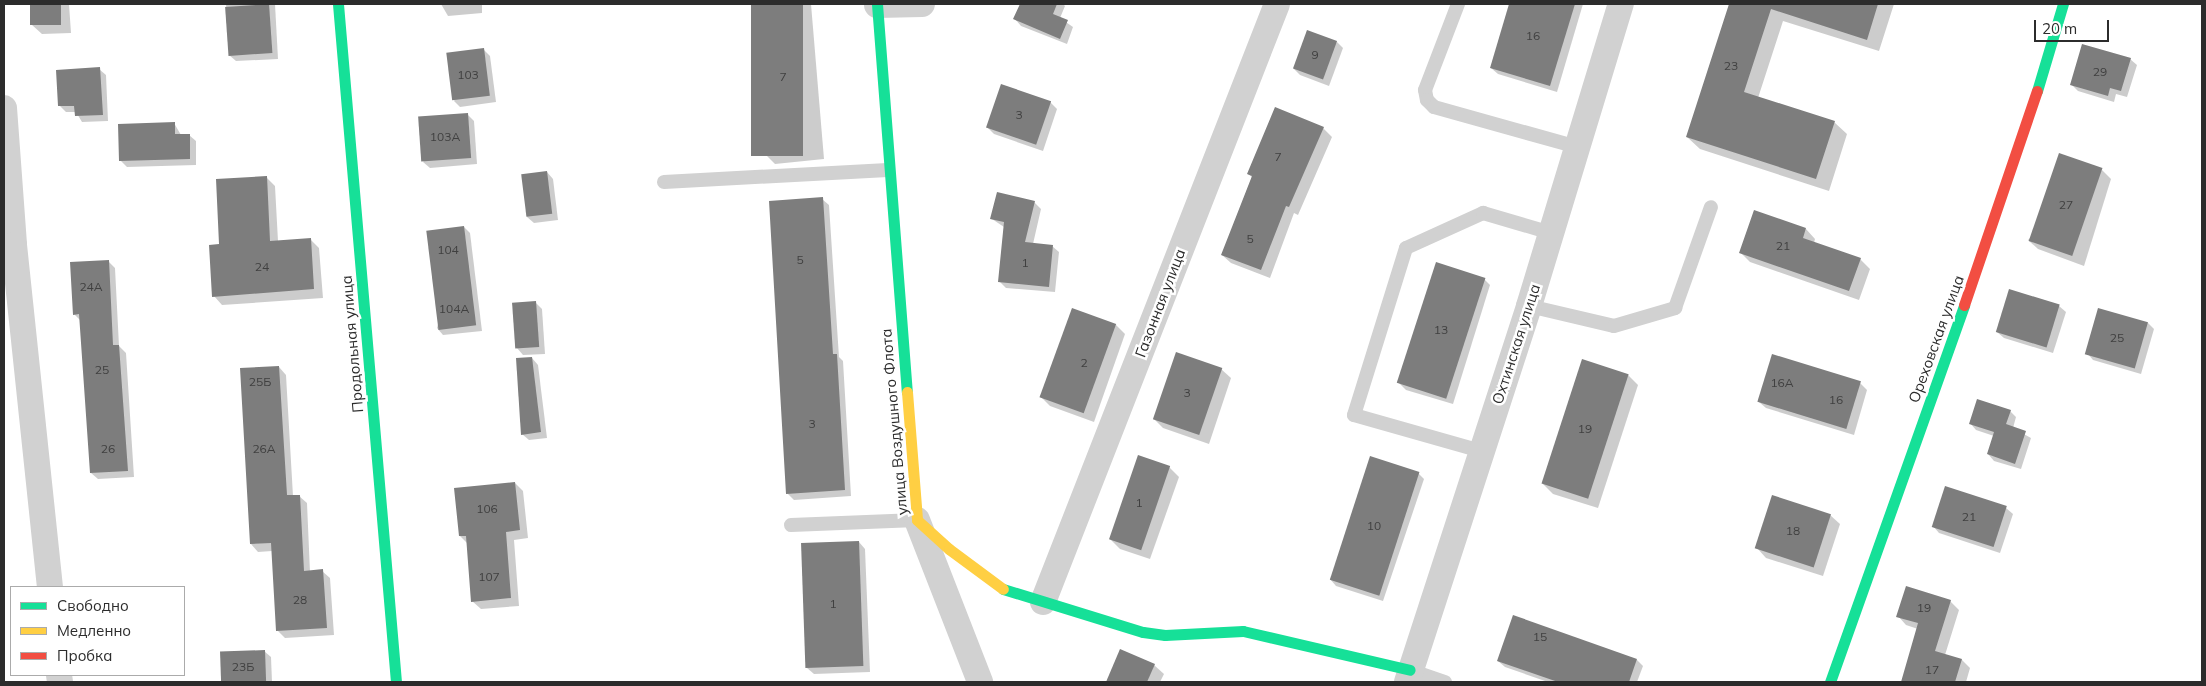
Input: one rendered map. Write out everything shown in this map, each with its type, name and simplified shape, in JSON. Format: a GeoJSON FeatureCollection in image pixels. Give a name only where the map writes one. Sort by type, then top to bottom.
{"type":"FeatureCollection","features":[{"type":"Feature","properties":{"kind":"street","name":"Продольная улица"},"geometry":{"type":"LineString","coordinates":[[338,4],[396,682]]}},
{"type":"Feature","properties":{"kind":"street"},"geometry":{"type":"LineString","coordinates":[[877,5],[922,4]]}},
{"type":"Feature","properties":{"kind":"street","name":"Газонная улица"},"geometry":{"type":"LineString","coordinates":[[1043,602],[1277,4]]}},
{"type":"Feature","properties":{"kind":"street","name":"Охтинская улица"},"geometry":{"type":"LineString","coordinates":[[1408,676],[1529,306],[1621,4]]}},
{"type":"Feature","properties":{"kind":"street","name":"Ореховская улица"},"geometry":{"type":"LineString","coordinates":[[1830,682],[2015,163],[2063,4]]}},
{"type":"Feature","properties":{"kind":"street","name":"улица Воздушного Флота"},"geometry":{"type":"LineString","coordinates":[[877,5],[888,170],[917,520],[949,549],[1003,588],[1043,602],[1143,632],[1243,631],[1408,676]]}},
{"type":"Feature","properties":{"kind":"street"},"geometry":{"type":"LineString","coordinates":[[4,108],[14,246],[50,586]]}},
{"type":"Feature","properties":{"kind":"street"},"geometry":{"type":"LineString","coordinates":[[917,520],[980,682]]}},
{"type":"Feature","properties":{"kind":"lane"},"geometry":{"type":"LineString","coordinates":[[1458,4],[1425,90],[1427,100],[1434,107],[1578,147]]}},
{"type":"Feature","properties":{"kind":"lane"},"geometry":{"type":"LineString","coordinates":[[664,182],[888,170]]}},
{"type":"Feature","properties":{"kind":"lane"},"geometry":{"type":"LineString","coordinates":[[1529,306],[1614,326],[1675,308],[1711,207]]}},
{"type":"Feature","properties":{"kind":"lane"},"geometry":{"type":"LineString","coordinates":[[1481,452],[1354,415],[1406,248],[1483,213],[1551,233]]}},
{"type":"Feature","properties":{"kind":"lane"},"geometry":{"type":"LineString","coordinates":[[791,525],[917,520]]}},
{"type":"Feature","properties":{"kind":"lane"},"geometry":{"type":"LineString","coordinates":[[1408,676],[1445,682]]}},
{"type":"Feature","properties":{"kind":"building"},"geometry":{"type":"Polygon","coordinates":[[[30,4],[61,4],[61,25],[30,25],[30,4]]]}},
{"type":"Feature","properties":{"kind":"building"},"geometry":{"type":"Polygon","coordinates":[[[269,4],[272,53],[229,56],[225,7],[269,4]]]}},
{"type":"Feature","properties":{"kind":"building"},"geometry":{"type":"Polygon","coordinates":[[[751,4],[803,4],[803,156],[751,156],[751,4]]]}},
{"type":"Feature","properties":{"kind":"building"},"geometry":{"type":"Polygon","coordinates":[[[1020,4],[1057,4],[1053,14],[1068,20],[1060,39],[1013,19],[1020,4]]]}},
{"type":"Feature","properties":{"kind":"building"},"geometry":{"type":"Polygon","coordinates":[[[1509,4],[1575,4],[1550,86],[1490,68],[1509,4]]]}},
{"type":"Feature","properties":{"kind":"building"},"geometry":{"type":"Polygon","coordinates":[[[1729,4],[1878,4],[1867,40],[1771,9],[1744,92],[1835,121],[1816,179],[1686,137],[1729,4]]]}},
{"type":"Feature","properties":{"kind":"building"},"geometry":{"type":"Polygon","coordinates":[[[1307,30],[1337,41],[1323,79],[1293,69],[1307,30]]]}},
{"type":"Feature","properties":{"kind":"building"},"geometry":{"type":"Polygon","coordinates":[[[2082,44],[2131,58],[2121,91],[2110,88],[2108,96],[2070,85],[2082,44]]]}},
{"type":"Feature","properties":{"kind":"building"},"geometry":{"type":"Polygon","coordinates":[[[484,48],[490,96],[452,100],[446,53],[484,48]]]}},
{"type":"Feature","properties":{"kind":"building"},"geometry":{"type":"Polygon","coordinates":[[[100,67],[103,115],[75,116],[74,106],[58,106],[56,70],[100,67]]]}},
{"type":"Feature","properties":{"kind":"building"},"geometry":{"type":"Polygon","coordinates":[[[1001,84],[1051,101],[1036,145],[986,127],[1001,84]]]}},
{"type":"Feature","properties":{"kind":"building"},"geometry":{"type":"Polygon","coordinates":[[[1275,107],[1324,127],[1289,207],[1286,206],[1261,270],[1221,255],[1252,176],[1247,174],[1275,107]]]}},
{"type":"Feature","properties":{"kind":"building"},"geometry":{"type":"Polygon","coordinates":[[[468,113],[471,158],[421,161],[418,116],[468,113]]]}},
{"type":"Feature","properties":{"kind":"building"},"geometry":{"type":"Polygon","coordinates":[[[175,122],[175,134],[190,134],[190,159],[119,161],[118,124],[175,122]]]}},
{"type":"Feature","properties":{"kind":"building"},"geometry":{"type":"Polygon","coordinates":[[[2059,153],[2102,168],[2072,256],[2029,241],[2059,153]]]}},
{"type":"Feature","properties":{"kind":"building"},"geometry":{"type":"Polygon","coordinates":[[[547,171],[552,214],[526,217],[521,174],[547,171]]]}},
{"type":"Feature","properties":{"kind":"building"},"geometry":{"type":"Polygon","coordinates":[[[267,176],[270,241],[311,238],[314,289],[212,297],[209,245],[219,244],[216,179],[267,176]]]}},
{"type":"Feature","properties":{"kind":"building"},"geometry":{"type":"Polygon","coordinates":[[[997,192],[1035,201],[1025,242],[1053,245],[1049,287],[998,282],[1004,222],[990,219],[997,192]]]}},
{"type":"Feature","properties":{"kind":"building"},"geometry":{"type":"Polygon","coordinates":[[[823,197],[833,354],[837,354],[845,490],[786,494],[769,201],[823,197]]]}},
{"type":"Feature","properties":{"kind":"building"},"geometry":{"type":"Polygon","coordinates":[[[1754,210],[1806,228],[1803,238],[1861,258],[1849,291],[1739,253],[1754,210]]]}},
{"type":"Feature","properties":{"kind":"building"},"geometry":{"type":"Polygon","coordinates":[[[464,226],[476,325],[438,330],[426,231],[464,226]]]}},
{"type":"Feature","properties":{"kind":"building"},"geometry":{"type":"Polygon","coordinates":[[[109,260],[113,345],[119,345],[128,471],[90,473],[79,314],[73,315],[70,262],[109,260]]]}},
{"type":"Feature","properties":{"kind":"building"},"geometry":{"type":"Polygon","coordinates":[[[1436,262],[1485,278],[1446,399],[1397,383],[1436,262]]]}},
{"type":"Feature","properties":{"kind":"building"},"geometry":{"type":"Polygon","coordinates":[[[2009,289],[2060,304],[2047,348],[1996,332],[2009,289]]]}},
{"type":"Feature","properties":{"kind":"building"},"geometry":{"type":"Polygon","coordinates":[[[536,301],[539,347],[515,349],[512,303],[536,301]]]}},
{"type":"Feature","properties":{"kind":"building"},"geometry":{"type":"Polygon","coordinates":[[[1072,308],[1116,324],[1084,413],[1040,397],[1072,308]]]}},
{"type":"Feature","properties":{"kind":"building"},"geometry":{"type":"Polygon","coordinates":[[[2098,308],[2148,322],[2135,368],[2085,354],[2098,308]]]}},
{"type":"Feature","properties":{"kind":"building"},"geometry":{"type":"Polygon","coordinates":[[[1176,352],[1222,368],[1199,435],[1153,419],[1176,352]]]}},
{"type":"Feature","properties":{"kind":"building"},"geometry":{"type":"Polygon","coordinates":[[[1772,354],[1861,381],[1846,429],[1757,402],[1772,354]]]}},
{"type":"Feature","properties":{"kind":"building"},"geometry":{"type":"Polygon","coordinates":[[[532,357],[541,432],[521,435],[516,358],[532,357]]]}},
{"type":"Feature","properties":{"kind":"building"},"geometry":{"type":"Polygon","coordinates":[[[1582,359],[1629,374],[1588,499],[1542,484],[1582,359]]]}},
{"type":"Feature","properties":{"kind":"building"},"geometry":{"type":"Polygon","coordinates":[[[279,366],[287,495],[300,495],[304,571],[323,569],[327,628],[276,631],[271,543],[250,544],[240,368],[279,366]]]}},
{"type":"Feature","properties":{"kind":"building"},"geometry":{"type":"Polygon","coordinates":[[[1977,399],[2011,410],[2006,424],[2026,431],[2015,464],[1987,454],[1994,432],[1969,424],[1977,399]]]}},
{"type":"Feature","properties":{"kind":"building"},"geometry":{"type":"Polygon","coordinates":[[[1138,455],[1170,466],[1141,550],[1109,539],[1138,455]]]}},
{"type":"Feature","properties":{"kind":"building"},"geometry":{"type":"Polygon","coordinates":[[[1370,456],[1419,472],[1379,596],[1330,580],[1370,456]]]}},
{"type":"Feature","properties":{"kind":"building"},"geometry":{"type":"Polygon","coordinates":[[[515,482],[520,530],[506,532],[511,598],[471,602],[466,536],[459,536],[454,488],[515,482]]]}},
{"type":"Feature","properties":{"kind":"building"},"geometry":{"type":"Polygon","coordinates":[[[1945,486],[2007,506],[1994,547],[1932,527],[1945,486]]]}},
{"type":"Feature","properties":{"kind":"building"},"geometry":{"type":"Polygon","coordinates":[[[1772,495],[1831,514],[1814,567],[1755,548],[1772,495]]]}},
{"type":"Feature","properties":{"kind":"building"},"geometry":{"type":"Polygon","coordinates":[[[859,541],[863,666],[805,668],[801,543],[859,541]]]}},
{"type":"Feature","properties":{"kind":"building"},"geometry":{"type":"Polygon","coordinates":[[[1906,586],[1951,600],[1935,651],[1962,659],[1955,682],[1901,682],[1918,623],[1896,617],[1906,586]]]}},
{"type":"Feature","properties":{"kind":"building"},"geometry":{"type":"Polygon","coordinates":[[[1513,615],[1637,659],[1629,682],[1558,682],[1497,661],[1513,615]]]}},
{"type":"Feature","properties":{"kind":"building"},"geometry":{"type":"Polygon","coordinates":[[[1120,649],[1155,664],[1147,682],[1106,682],[1120,649]]]}},
{"type":"Feature","properties":{"kind":"building"},"geometry":{"type":"Polygon","coordinates":[[[265,650],[266,682],[221,682],[220,652],[265,650]]]}},
{"type":"Feature","properties":{"kind":"traffic: fast"},"geometry":{"type":"LineString","coordinates":[[338,4],[396,682]]}},
{"type":"Feature","properties":{"kind":"traffic: fast"},"geometry":{"type":"LineString","coordinates":[[877,4],[907,392]]}},
{"type":"Feature","properties":{"kind":"traffic: fast"},"geometry":{"type":"LineString","coordinates":[[2037,91],[2063,4]]}},
{"type":"Feature","properties":{"kind":"traffic: fast"},"geometry":{"type":"LineString","coordinates":[[1830,682],[1964,305]]}},
{"type":"Feature","properties":{"kind":"traffic: fast"},"geometry":{"type":"LineString","coordinates":[[1003,589],[1143,632],[1165,635],[1243,631],[1410,670]]}},
{"type":"Feature","properties":{"kind":"traffic: slow"},"geometry":{"type":"LineString","coordinates":[[907,392],[917,520],[949,549],[1003,589]]}},
{"type":"Feature","properties":{"kind":"traffic: jam"},"geometry":{"type":"LineString","coordinates":[[1964,305],[2037,91]]}}]}
